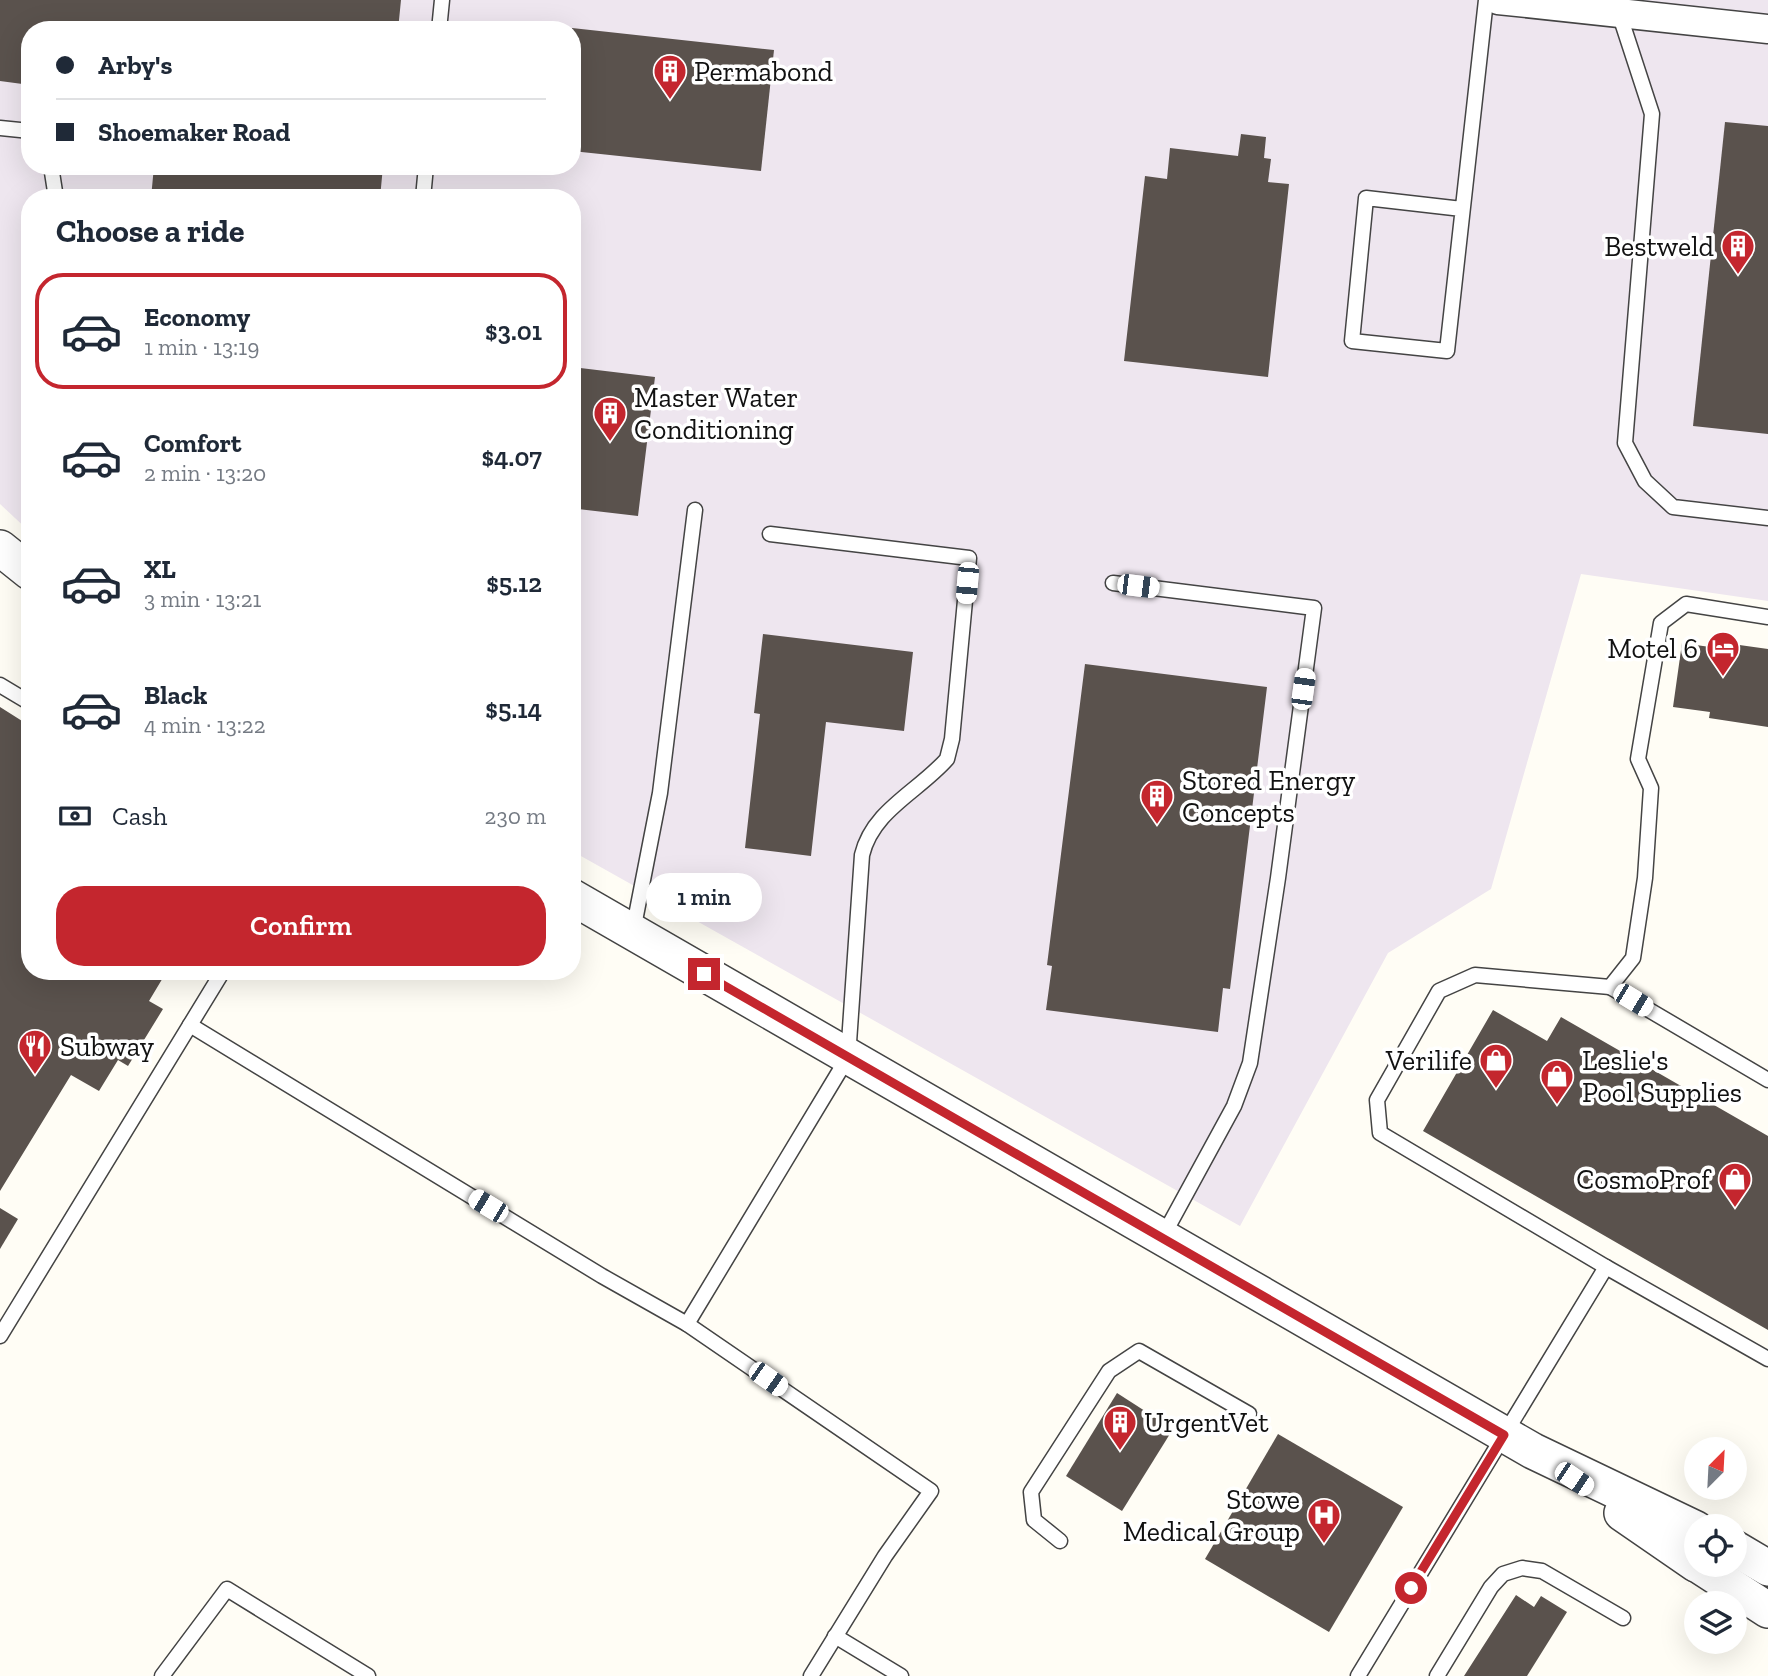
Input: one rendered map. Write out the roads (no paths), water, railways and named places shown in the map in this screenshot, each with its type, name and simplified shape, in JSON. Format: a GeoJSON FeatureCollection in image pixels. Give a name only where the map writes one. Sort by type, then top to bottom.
{"type":"FeatureCollection","features":[{"type":"Feature","properties":{"kind":"street"},"geometry":{"type":"LineString","coordinates":[[1499,0],[1768,29]]}},
{"type":"Feature","properties":{"kind":"street"},"geometry":{"type":"LineString","coordinates":[[0,548],[21,565]]}},
{"type":"Feature","properties":{"kind":"street"},"geometry":{"type":"LineString","coordinates":[[581,902],[1519,1443],[1684,1523]]}},
{"type":"Feature","properties":{"kind":"street"},"geometry":{"type":"LineString","coordinates":[[1519,1443],[1684,1556]]}},
{"type":"Feature","properties":{"kind":"street"},"geometry":{"type":"LineString","coordinates":[[1747,1556],[1768,1568]]}},
{"type":"Feature","properties":{"kind":"street"},"geometry":{"type":"LineString","coordinates":[[1716,1577],[1768,1610]]}},
{"type":"Feature","properties":{"kind":"lane"},"geometry":{"type":"LineString","coordinates":[[440,21],[442,0]]}},
{"type":"Feature","properties":{"kind":"lane"},"geometry":{"type":"LineString","coordinates":[[1462,209],[1366,198],[1352,341],[1447,351],[1486,0]]}},
{"type":"Feature","properties":{"kind":"lane"},"geometry":{"type":"LineString","coordinates":[[1619,13],[1652,114],[1625,443],[1645,481],[1673,507],[1768,519]]}},
{"type":"Feature","properties":{"kind":"lane"},"geometry":{"type":"LineString","coordinates":[[0,128],[21,130]]}},
{"type":"Feature","properties":{"kind":"lane"},"geometry":{"type":"LineString","coordinates":[[633,933],[660,793],[695,510]]}},
{"type":"Feature","properties":{"kind":"lane"},"geometry":{"type":"LineString","coordinates":[[687,1324],[848,1057],[862,855],[866,838],[878,820],[935,773],[947,759],[952,739],[969,558],[770,534]]}},
{"type":"Feature","properties":{"kind":"lane"},"geometry":{"type":"LineString","coordinates":[[1112,583],[1314,608],[1250,1063],[1234,1106],[1162,1238]]}},
{"type":"Feature","properties":{"kind":"lane"},"geometry":{"type":"LineString","coordinates":[[1610,987],[1633,958],[1645,878],[1651,788],[1638,759],[1661,623],[1686,604],[1768,617]]}},
{"type":"Feature","properties":{"kind":"lane"},"geometry":{"type":"LineString","coordinates":[[0,685],[21,698]]}},
{"type":"Feature","properties":{"kind":"lane"},"geometry":{"type":"LineString","coordinates":[[1768,1080],[1610,987],[1475,975],[1439,991],[1377,1100],[1380,1133],[1768,1359]]}},
{"type":"Feature","properties":{"kind":"lane"},"geometry":{"type":"LineString","coordinates":[[0,1336],[218,980]]}},
{"type":"Feature","properties":{"kind":"lane"},"geometry":{"type":"LineString","coordinates":[[190,1025],[603,1276],[687,1324],[931,1491],[811,1676]]}},
{"type":"Feature","properties":{"kind":"lane"},"geometry":{"type":"LineString","coordinates":[[1358,1676],[1519,1443],[1606,1267]]}},
{"type":"Feature","properties":{"kind":"lane"},"geometry":{"type":"LineString","coordinates":[[1060,1541],[1034,1520],[1031,1492],[1109,1371],[1139,1351],[1249,1414]]}},
{"type":"Feature","properties":{"kind":"lane"},"geometry":{"type":"LineString","coordinates":[[1437,1676],[1491,1587],[1503,1574],[1522,1568],[1542,1571],[1623,1618]]}},
{"type":"Feature","properties":{"kind":"lane"},"geometry":{"type":"LineString","coordinates":[[162,1676],[226,1589],[368,1676]]}},
{"type":"Feature","properties":{"kind":"lane"},"geometry":{"type":"LineString","coordinates":[[835,1636],[901,1676]]}},
{"type":"Feature","properties":{"kind":"place","name":"Permabond"},"geometry":{"type":"Point","coordinates":[670,101]}},
{"type":"Feature","properties":{"kind":"place","name":"Bestweld"},"geometry":{"type":"Point","coordinates":[1738,276]}},
{"type":"Feature","properties":{"kind":"place","name":"Master Water Conditioning"},"geometry":{"type":"Point","coordinates":[610,443]}},
{"type":"Feature","properties":{"kind":"place","name":"Motel 6"},"geometry":{"type":"Point","coordinates":[1723,678]}},
{"type":"Feature","properties":{"kind":"place","name":"Stored Energy Concepts"},"geometry":{"type":"Point","coordinates":[1157,826]}},
{"type":"Feature","properties":{"kind":"place","name":"Subway"},"geometry":{"type":"Point","coordinates":[35,1076]}},
{"type":"Feature","properties":{"kind":"place","name":"Verilife"},"geometry":{"type":"Point","coordinates":[1496,1090]}},
{"type":"Feature","properties":{"kind":"place","name":"Leslie's Pool Supplies"},"geometry":{"type":"Point","coordinates":[1557,1106]}},
{"type":"Feature","properties":{"kind":"place","name":"CosmoProf"},"geometry":{"type":"Point","coordinates":[1735,1209]}},
{"type":"Feature","properties":{"kind":"place","name":"UrgentVet"},"geometry":{"type":"Point","coordinates":[1120,1452]}},
{"type":"Feature","properties":{"kind":"place","name":"Stowe Medical Group"},"geometry":{"type":"Point","coordinates":[1324,1545]}}]}
